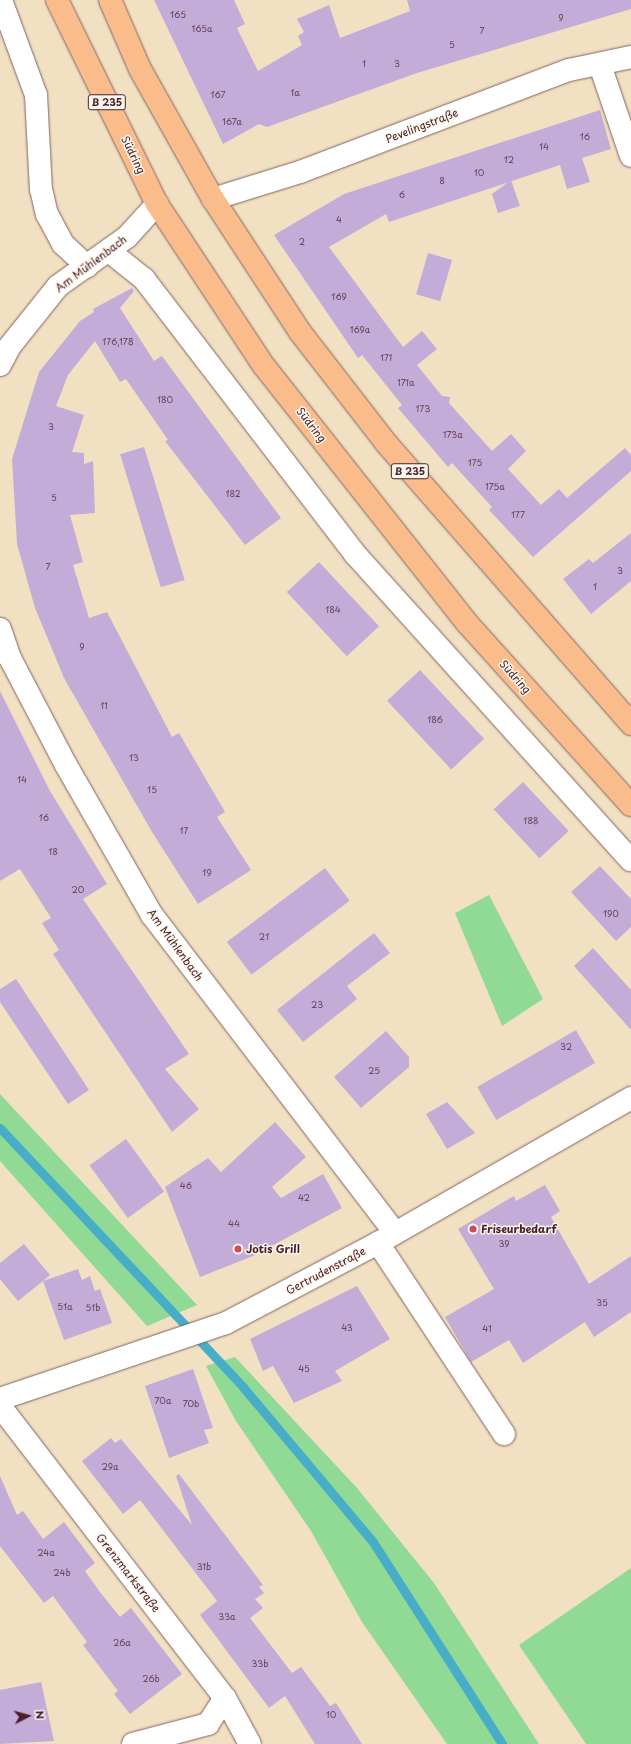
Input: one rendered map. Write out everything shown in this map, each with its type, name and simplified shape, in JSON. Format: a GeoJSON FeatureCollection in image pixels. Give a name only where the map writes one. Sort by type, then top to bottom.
{"type":"FeatureCollection","features":[{"type":"Feature","properties":{"kind":"main road","name":"Südring"},"geometry":{"type":"LineString","coordinates":[[56,0],[157,204],[264,366],[466,623],[631,805]]}},
{"type":"Feature","properties":{"kind":"main road","name":"B 235"},"geometry":{"type":"LineString","coordinates":[[110,0],[140,69],[213,199],[300,332],[386,443],[631,724]]}},
{"type":"Feature","properties":{"kind":"street"},"geometry":{"type":"LineString","coordinates":[[1,0],[36,95],[41,189],[47,214],[63,244],[87,266]]}},
{"type":"Feature","properties":{"kind":"street","name":"Pevelingstraße"},"geometry":{"type":"LineString","coordinates":[[213,199],[300,172],[568,70],[631,58]]}},
{"type":"Feature","properties":{"kind":"street"},"geometry":{"type":"LineString","coordinates":[[600,65],[631,156]]}},
{"type":"Feature","properties":{"kind":"street","name":"Am Mühlenbach"},"geometry":{"type":"LineString","coordinates":[[0,365],[10,346],[58,286],[109,251],[157,204]]}},
{"type":"Feature","properties":{"kind":"street"},"geometry":{"type":"LineString","coordinates":[[109,251],[144,279],[354,554],[631,860]]}},
{"type":"Feature","properties":{"kind":"street","name":"Am Mühlenbach"},"geometry":{"type":"LineString","coordinates":[[0,630],[5,661],[152,915],[386,1238],[504,1434]]}},
{"type":"Feature","properties":{"kind":"street","name":"Gertrudenstraße"},"geometry":{"type":"LineString","coordinates":[[0,1399],[140,1354],[226,1323],[386,1238],[631,1098]]}},
{"type":"Feature","properties":{"kind":"street","name":"Grenzmarkstraße"},"geometry":{"type":"LineString","coordinates":[[0,1406],[225,1698],[250,1744]]}},
{"type":"Feature","properties":{"kind":"street"},"geometry":{"type":"LineString","coordinates":[[133,1744],[208,1724],[225,1698]]}},
{"type":"Feature","properties":{"kind":"green space"},"geometry":{"type":"Polygon","coordinates":[[[489,895],[543,999],[502,1026],[455,913],[489,895]]]}},
{"type":"Feature","properties":{"kind":"green space"},"geometry":{"type":"Polygon","coordinates":[[[0,1094],[197,1305],[147,1326],[0,1161],[0,1094]]]}},
{"type":"Feature","properties":{"kind":"green space"},"geometry":{"type":"Polygon","coordinates":[[[235,1357],[357,1488],[434,1583],[539,1744],[447,1744],[362,1622],[311,1531],[236,1421],[206,1366],[235,1357]]]}},
{"type":"Feature","properties":{"kind":"green space"},"geometry":{"type":"Polygon","coordinates":[[[631,1568],[631,1744],[586,1744],[519,1645],[631,1568]]]}},
{"type":"Feature","properties":{"kind":"building"},"geometry":{"type":"Polygon","coordinates":[[[154,0],[234,0],[245,24],[237,28],[258,71],[302,45],[298,36],[304,32],[297,19],[329,5],[340,38],[410,11],[407,0],[631,0],[631,9],[417,73],[267,127],[259,124],[223,144],[154,0]]]}},
{"type":"Feature","properties":{"kind":"building"},"geometry":{"type":"Polygon","coordinates":[[[600,110],[611,149],[582,158],[590,182],[567,189],[560,165],[389,222],[386,214],[329,247],[403,347],[422,331],[437,349],[417,365],[442,396],[450,397],[449,403],[492,451],[511,434],[526,451],[508,469],[541,505],[559,489],[567,498],[625,448],[631,455],[631,471],[533,557],[489,510],[492,507],[452,463],[448,467],[398,408],[402,405],[362,355],[358,358],[274,235],[344,194],[600,110]]]}},
{"type":"Feature","properties":{"kind":"building"},"geometry":{"type":"Polygon","coordinates":[[[511,180],[520,206],[498,213],[492,194],[511,180]]]}},
{"type":"Feature","properties":{"kind":"building"},"geometry":{"type":"Polygon","coordinates":[[[428,253],[452,260],[440,301],[416,294],[428,253]]]}},
{"type":"Feature","properties":{"kind":"building"},"geometry":{"type":"Polygon","coordinates":[[[132,288],[134,291],[120,308],[154,361],[162,356],[281,518],[245,545],[165,441],[168,440],[126,379],[120,382],[95,341],[68,375],[56,406],[84,415],[72,452],[84,453],[84,464],[93,461],[95,513],[70,515],[83,562],[73,565],[89,618],[107,612],[172,737],[179,733],[225,812],[217,817],[251,870],[198,904],[152,832],[64,678],[35,608],[17,544],[12,459],[39,372],[80,321],[94,312],[93,309],[132,288]]]}},
{"type":"Feature","properties":{"kind":"building"},"geometry":{"type":"Polygon","coordinates":[[[144,447],[185,580],[161,587],[120,454],[144,447]]]}},
{"type":"Feature","properties":{"kind":"building"},"geometry":{"type":"Polygon","coordinates":[[[631,533],[631,581],[591,614],[563,579],[589,559],[593,563],[631,533]]]}},
{"type":"Feature","properties":{"kind":"building"},"geometry":{"type":"Polygon","coordinates":[[[319,562],[379,626],[347,656],[287,592],[319,562]]]}},
{"type":"Feature","properties":{"kind":"building"},"geometry":{"type":"Polygon","coordinates":[[[420,670],[484,739],[451,769],[387,701],[420,670]]]}},
{"type":"Feature","properties":{"kind":"building"},"geometry":{"type":"Polygon","coordinates":[[[0,691],[50,791],[107,884],[83,899],[189,1054],[165,1069],[199,1109],[172,1132],[53,954],[59,950],[42,923],[51,918],[20,869],[0,881],[0,691]]]}},
{"type":"Feature","properties":{"kind":"building"},"geometry":{"type":"Polygon","coordinates":[[[523,782],[569,831],[539,858],[494,809],[523,782]]]}},
{"type":"Feature","properties":{"kind":"building"},"geometry":{"type":"Polygon","coordinates":[[[600,866],[631,899],[631,927],[616,941],[571,892],[600,866]]]}},
{"type":"Feature","properties":{"kind":"building"},"geometry":{"type":"Polygon","coordinates":[[[325,868],[350,901],[251,975],[227,942],[325,868]]]}},
{"type":"Feature","properties":{"kind":"building"},"geometry":{"type":"Polygon","coordinates":[[[374,933],[390,953],[347,986],[357,999],[303,1042],[277,1010],[374,933]]]}},
{"type":"Feature","properties":{"kind":"building"},"geometry":{"type":"Polygon","coordinates":[[[593,948],[631,990],[631,1030],[574,966],[593,948]]]}},
{"type":"Feature","properties":{"kind":"building"},"geometry":{"type":"Polygon","coordinates":[[[16,979],[89,1090],[68,1104],[0,1002],[0,989],[16,979]]]}},
{"type":"Feature","properties":{"kind":"building"},"geometry":{"type":"Polygon","coordinates":[[[576,1030],[595,1063],[496,1120],[477,1087],[576,1030]]]}},
{"type":"Feature","properties":{"kind":"building"},"geometry":{"type":"Polygon","coordinates":[[[386,1031],[409,1057],[409,1067],[361,1108],[334,1077],[386,1031]]]}},
{"type":"Feature","properties":{"kind":"building"},"geometry":{"type":"Polygon","coordinates":[[[447,1102],[475,1133],[447,1149],[426,1114],[447,1102]]]}},
{"type":"Feature","properties":{"kind":"building"},"geometry":{"type":"Polygon","coordinates":[[[275,1122],[306,1157],[272,1187],[281,1198],[323,1174],[342,1208],[253,1256],[200,1277],[165,1187],[208,1158],[221,1172],[275,1122]]]}},
{"type":"Feature","properties":{"kind":"building"},"geometry":{"type":"Polygon","coordinates":[[[126,1139],[164,1192],[128,1218],[90,1165],[126,1139]]]}},
{"type":"Feature","properties":{"kind":"building"},"geometry":{"type":"Polygon","coordinates":[[[545,1185],[560,1211],[551,1217],[589,1284],[631,1256],[631,1312],[594,1337],[585,1322],[523,1363],[509,1340],[471,1362],[445,1317],[494,1289],[458,1229],[514,1196],[516,1201],[545,1185]]]}},
{"type":"Feature","properties":{"kind":"building"},"geometry":{"type":"Polygon","coordinates":[[[24,1244],[50,1275],[18,1301],[0,1279],[0,1263],[24,1244]]]}},
{"type":"Feature","properties":{"kind":"building"},"geometry":{"type":"Polygon","coordinates":[[[78,1269],[82,1280],[90,1276],[95,1291],[100,1289],[112,1323],[64,1340],[43,1281],[78,1269]]]}},
{"type":"Feature","properties":{"kind":"building"},"geometry":{"type":"Polygon","coordinates":[[[357,1286],[390,1339],[335,1371],[342,1381],[294,1403],[273,1366],[263,1371],[250,1339],[357,1286]]]}},
{"type":"Feature","properties":{"kind":"building"},"geometry":{"type":"Polygon","coordinates":[[[193,1369],[213,1428],[204,1430],[209,1443],[169,1458],[145,1386],[193,1369]]]}},
{"type":"Feature","properties":{"kind":"building"},"geometry":{"type":"Polygon","coordinates":[[[111,1438],[115,1443],[121,1439],[192,1525],[176,1476],[179,1474],[263,1585],[259,1587],[264,1593],[255,1599],[263,1608],[250,1618],[292,1673],[301,1667],[330,1706],[336,1703],[362,1744],[315,1744],[285,1696],[269,1708],[200,1615],[217,1601],[140,1500],[123,1514],[82,1461],[111,1438]]]}},
{"type":"Feature","properties":{"kind":"building"},"geometry":{"type":"Polygon","coordinates":[[[0,1476],[17,1515],[23,1511],[43,1539],[64,1522],[95,1563],[85,1571],[100,1592],[120,1617],[131,1608],[182,1674],[130,1714],[114,1694],[118,1691],[83,1645],[87,1642],[53,1596],[44,1603],[0,1546],[0,1476]]]}},
{"type":"Feature","properties":{"kind":"building"},"geometry":{"type":"Polygon","coordinates":[[[41,1682],[54,1741],[0,1744],[0,1690],[41,1682]]]}},
{"type":"Feature","properties":{"kind":"waterway"},"geometry":{"type":"LineString","coordinates":[[0,1128],[243,1387],[373,1542],[502,1744]]}},
{"type":"Feature","properties":{"kind":"place","name":"Friseurbedarf"},"geometry":{"type":"Point","coordinates":[473,1229]}},
{"type":"Feature","properties":{"kind":"place","name":"Jotis Grill"},"geometry":{"type":"Point","coordinates":[238,1249]}}]}
